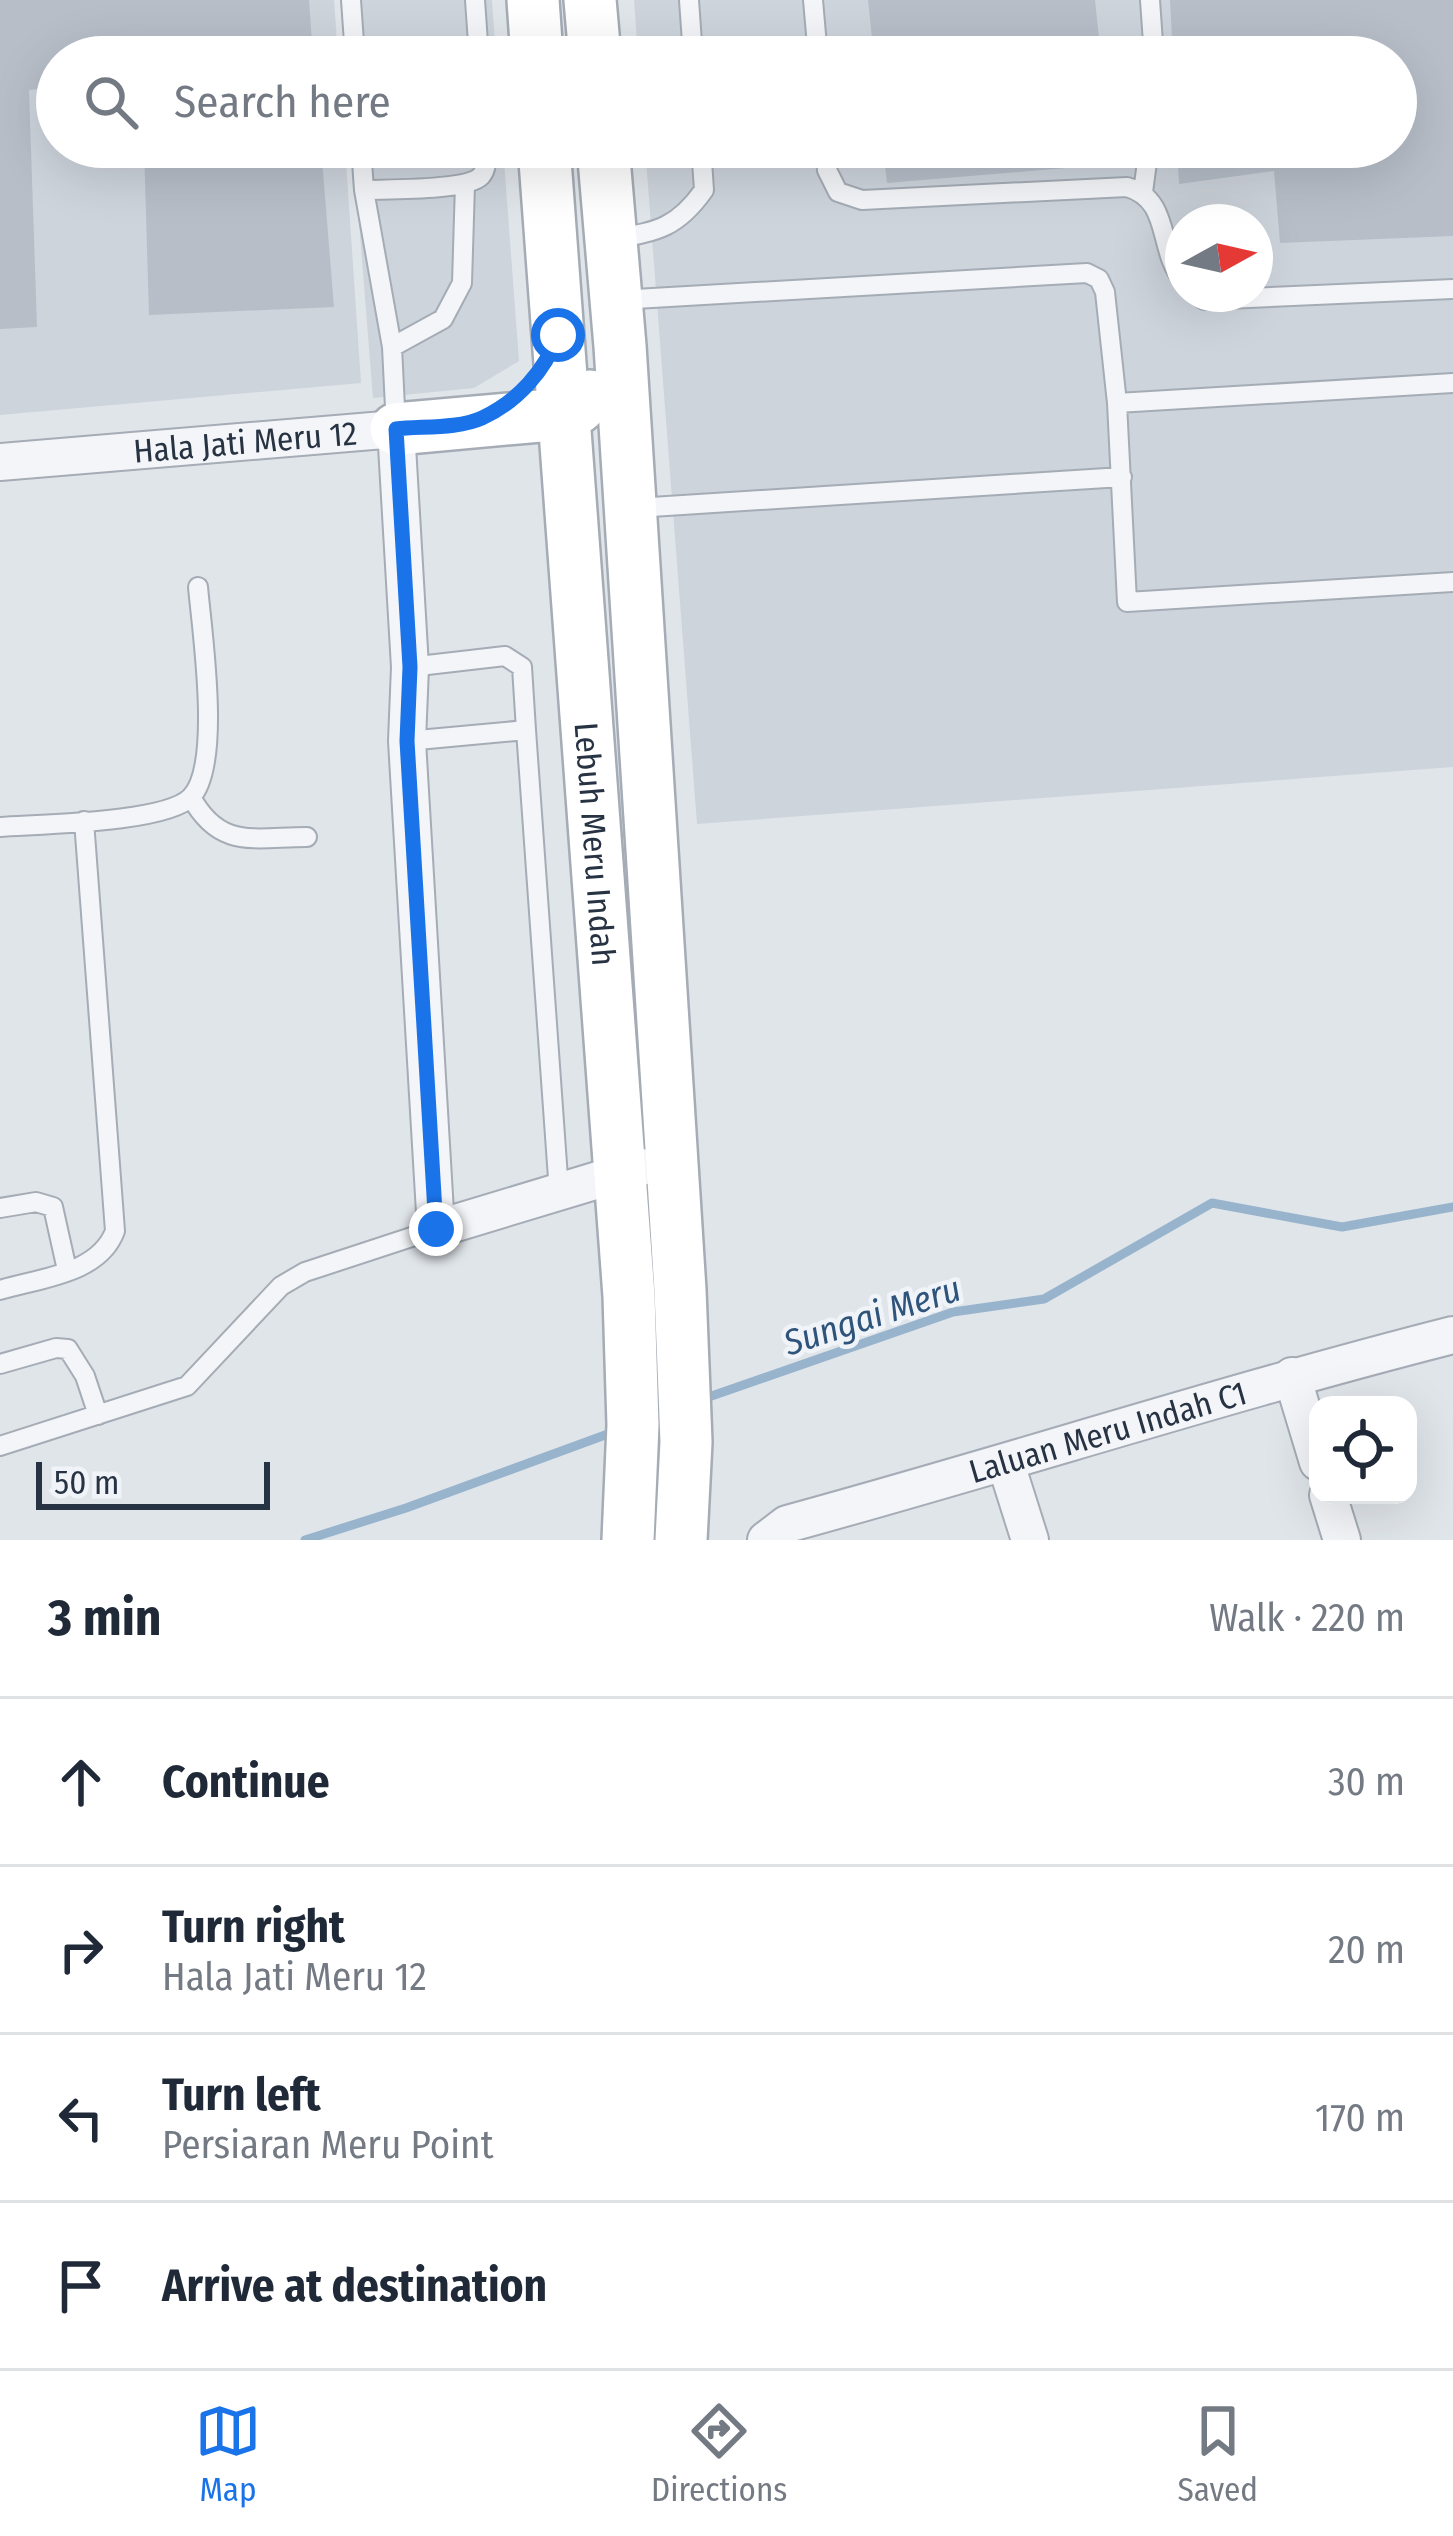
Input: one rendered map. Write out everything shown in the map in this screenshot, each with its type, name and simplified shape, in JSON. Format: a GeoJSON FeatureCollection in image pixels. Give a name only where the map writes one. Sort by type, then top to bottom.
{"type":"FeatureCollection","features":[{"type":"Feature","properties":{"kind":"main road"},"geometry":{"type":"LineString","coordinates":[[533,0],[536,36]]}},
{"type":"Feature","properties":{"kind":"main road"},"geometry":{"type":"LineString","coordinates":[[590,0],[593,36]]}},
{"type":"Feature","properties":{"kind":"main road","name":"Lebuh Meru Indah"},"geometry":{"type":"LineString","coordinates":[[546,168],[629,1296],[633,1403],[629,1529]]}},
{"type":"Feature","properties":{"kind":"main road","name":"Lebuh Meru Indah"},"geometry":{"type":"LineString","coordinates":[[605,168],[673,1157],[685,1381],[682,1523]]}},
{"type":"Feature","properties":{"kind":"main road"},"geometry":{"type":"LineString","coordinates":[[563,415],[585,401],[596,385],[614,275]]}},
{"type":"Feature","properties":{"kind":"main road"},"geometry":{"type":"LineString","coordinates":[[558,335],[535,377],[478,420],[536,453],[571,500]]}},
{"type":"Feature","properties":{"kind":"main road"},"geometry":{"type":"LineString","coordinates":[[563,415],[587,424],[605,448],[638,628]]}},
{"type":"Feature","properties":{"kind":"main road","name":"Hala Jati Meru 12"},"geometry":{"type":"LineString","coordinates":[[396,429],[563,415]]}},
{"type":"Feature","properties":{"kind":"street","name":"Hala Jati Meru 12"},"geometry":{"type":"LineString","coordinates":[[0,462],[396,429]]}},
{"type":"Feature","properties":{"kind":"street"},"geometry":{"type":"LineString","coordinates":[[396,429],[410,667],[407,741],[436,1229],[673,1157]]}},
{"type":"Feature","properties":{"kind":"street","name":"Laluan Meru Indah C1"},"geometry":{"type":"LineString","coordinates":[[766,1540],[787,1524],[1006,1464],[1292,1376],[1453,1334]]}},
{"type":"Feature","properties":{"kind":"street"},"geometry":{"type":"LineString","coordinates":[[1292,1376],[1309,1432]]}},
{"type":"Feature","properties":{"kind":"street"},"geometry":{"type":"LineString","coordinates":[[1006,1464],[1030,1540]]}},
{"type":"Feature","properties":{"kind":"street"},"geometry":{"type":"LineString","coordinates":[[1331,1504],[1342,1540]]}},
{"type":"Feature","properties":{"kind":"lane"},"geometry":{"type":"LineString","coordinates":[[351,0],[354,36]]}},
{"type":"Feature","properties":{"kind":"lane"},"geometry":{"type":"LineString","coordinates":[[475,0],[478,36]]}},
{"type":"Feature","properties":{"kind":"lane"},"geometry":{"type":"LineString","coordinates":[[689,0],[692,36]]}},
{"type":"Feature","properties":{"kind":"lane"},"geometry":{"type":"LineString","coordinates":[[813,0],[816,36]]}},
{"type":"Feature","properties":{"kind":"lane"},"geometry":{"type":"LineString","coordinates":[[1150,0],[1153,36]]}},
{"type":"Feature","properties":{"kind":"lane"},"geometry":{"type":"LineString","coordinates":[[362,168],[392,347],[396,429]]}},
{"type":"Feature","properties":{"kind":"lane"},"geometry":{"type":"LineString","coordinates":[[364,190],[465,184],[481,177],[485,168]]}},
{"type":"Feature","properties":{"kind":"lane"},"geometry":{"type":"LineString","coordinates":[[614,275],[660,230],[687,214],[704,190],[702,168]]}},
{"type":"Feature","properties":{"kind":"lane"},"geometry":{"type":"LineString","coordinates":[[827,168],[838,192],[862,200],[1127,187],[1143,192],[1158,209],[1165,237]]}},
{"type":"Feature","properties":{"kind":"lane"},"geometry":{"type":"LineString","coordinates":[[1143,192],[1146,168]]}},
{"type":"Feature","properties":{"kind":"lane"},"geometry":{"type":"LineString","coordinates":[[392,347],[443,319],[462,283],[465,184]]}},
{"type":"Feature","properties":{"kind":"lane"},"geometry":{"type":"LineString","coordinates":[[614,275],[1088,273],[1099,279],[1105,292],[1117,403],[1127,602],[1453,582]]}},
{"type":"Feature","properties":{"kind":"lane"},"geometry":{"type":"LineString","coordinates":[[1273,297],[1453,290]]}},
{"type":"Feature","properties":{"kind":"lane"},"geometry":{"type":"LineString","coordinates":[[1117,403],[1453,383]]}},
{"type":"Feature","properties":{"kind":"lane"},"geometry":{"type":"LineString","coordinates":[[631,508],[1122,477]]}},
{"type":"Feature","properties":{"kind":"lane"},"geometry":{"type":"LineString","coordinates":[[0,827],[163,813],[191,797],[204,771],[209,730],[199,586]]}},
{"type":"Feature","properties":{"kind":"lane"},"geometry":{"type":"LineString","coordinates":[[410,667],[506,656],[522,667],[559,1192]]}},
{"type":"Feature","properties":{"kind":"lane"},"geometry":{"type":"LineString","coordinates":[[407,741],[526,730]]}},
{"type":"Feature","properties":{"kind":"lane"},"geometry":{"type":"LineString","coordinates":[[191,797],[204,820],[227,837],[307,837]]}},
{"type":"Feature","properties":{"kind":"lane"},"geometry":{"type":"LineString","coordinates":[[0,1290],[95,1262],[104,1253],[117,1218],[84,821]]}},
{"type":"Feature","properties":{"kind":"lane"},"geometry":{"type":"LineString","coordinates":[[0,1208],[36,1202],[53,1207],[67,1270]]}},
{"type":"Feature","properties":{"kind":"lane"},"geometry":{"type":"LineString","coordinates":[[0,1445],[197,1380],[281,1286],[305,1272],[436,1229]]}},
{"type":"Feature","properties":{"kind":"lane"},"geometry":{"type":"LineString","coordinates":[[0,1364],[68,1349],[85,1376],[98,1415]]}},
{"type":"Feature","properties":{"kind":"shaded area"},"geometry":{"type":"Polygon","coordinates":[[[0,0],[334,0],[337,36],[36,36],[36,168],[346,168],[361,383],[0,415],[0,0]]]}},
{"type":"Feature","properties":{"kind":"shaded area"},"geometry":{"type":"Polygon","coordinates":[[[342,0],[492,0],[495,36],[345,36],[342,0]]]}},
{"type":"Feature","properties":{"kind":"shaded area"},"geometry":{"type":"Polygon","coordinates":[[[634,0],[1453,0],[1453,767],[697,824],[647,168],[1417,168],[1417,36],[637,36],[634,0]]]}},
{"type":"Feature","properties":{"kind":"shaded area"},"geometry":{"type":"Polygon","coordinates":[[[355,168],[505,168],[519,361],[474,388],[373,398],[355,168]]]}},
{"type":"Feature","properties":{"kind":"building"},"geometry":{"type":"Polygon","coordinates":[[[0,0],[309,0],[312,36],[36,36],[36,89],[29,90],[37,327],[0,329],[0,0]]]}},
{"type":"Feature","properties":{"kind":"building"},"geometry":{"type":"Polygon","coordinates":[[[868,0],[1095,0],[1099,36],[872,36],[868,0]]]}},
{"type":"Feature","properties":{"kind":"building"},"geometry":{"type":"Polygon","coordinates":[[[1170,0],[1453,0],[1453,236],[1280,243],[1274,171],[1179,184],[1178,168],[1417,168],[1417,36],[1172,36],[1170,0]]]}},
{"type":"Feature","properties":{"kind":"building"},"geometry":{"type":"Polygon","coordinates":[[[145,168],[323,168],[334,307],[149,315],[145,168]]]}},
{"type":"Feature","properties":{"kind":"building"},"geometry":{"type":"Polygon","coordinates":[[[885,168],[1065,168],[887,183],[885,168]]]}},
{"type":"Feature","properties":{"kind":"waterway","name":"Sungai Meru"},"geometry":{"type":"LineString","coordinates":[[700,1400],[953,1312],[1044,1299],[1212,1203],[1342,1227],[1453,1207]]}},
{"type":"Feature","properties":{"kind":"waterway","name":"Sungai Meru"},"geometry":{"type":"LineString","coordinates":[[305,1540],[616,1431]]}},
{"type":"Feature","properties":{"kind":"route"},"geometry":{"type":"LineString","coordinates":[[436,1229],[407,741],[410,667],[396,429],[478,420],[535,377],[558,335]]}}]}
